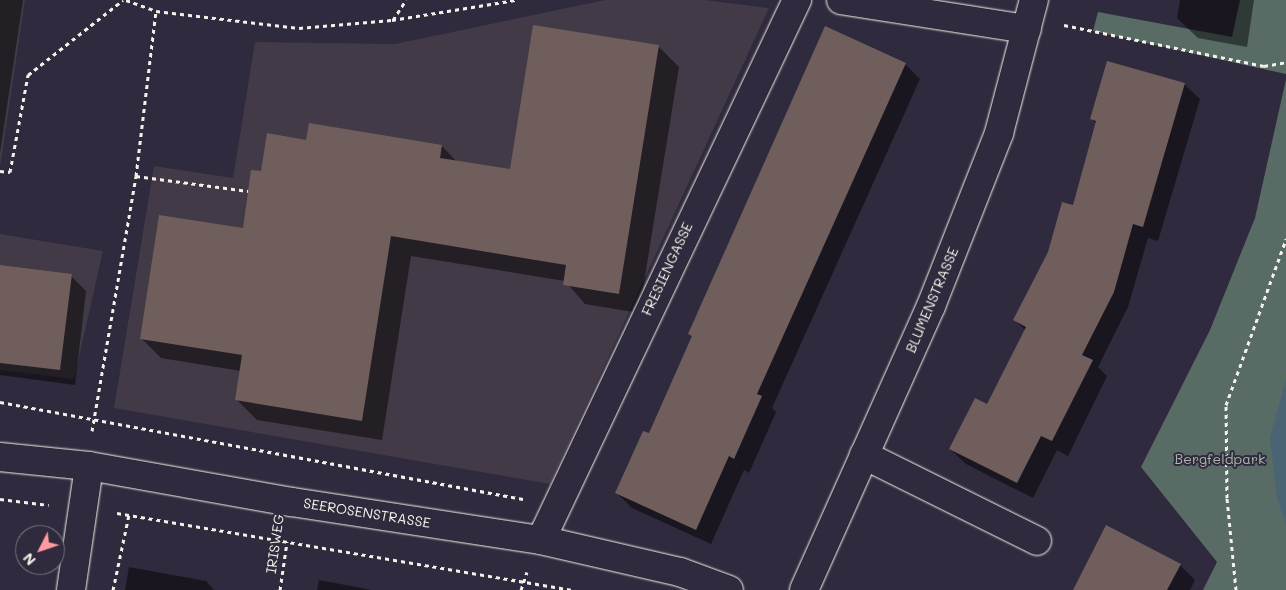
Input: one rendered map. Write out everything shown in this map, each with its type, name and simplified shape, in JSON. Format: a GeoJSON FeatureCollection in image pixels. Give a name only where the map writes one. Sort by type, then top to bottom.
{"type":"FeatureCollection","features":[{"type":"Feature","properties":{"kind":"street","name":"FRESIENGASSE"},"geometry":{"type":"LineString","coordinates":[[541,540],[797,0]]}},
{"type":"Feature","properties":{"kind":"street"},"geometry":{"type":"LineString","coordinates":[[840,0],[1030,15]]}},
{"type":"Feature","properties":{"kind":"street","name":"BLUMENSTRASSE"},"geometry":{"type":"LineString","coordinates":[[809,588],[864,455],[931,306],[999,133],[1030,15]]}},
{"type":"Feature","properties":{"kind":"street"},"geometry":{"type":"LineString","coordinates":[[864,455],[1037,541]]}},
{"type":"Feature","properties":{"kind":"street","name":"SEEROSENSTRASSE"},"geometry":{"type":"LineString","coordinates":[[0,457],[89,466],[292,502],[541,540],[680,572],[730,590]]}},
{"type":"Feature","properties":{"kind":"street"},"geometry":{"type":"LineString","coordinates":[[70,590],[84,509],[89,466]]}},
{"type":"Feature","properties":{"kind":"path"},"geometry":{"type":"LineString","coordinates":[[0,171],[10,172],[28,75],[124,0],[156,11],[299,28],[392,20],[516,0]]}},
{"type":"Feature","properties":{"kind":"path"},"geometry":{"type":"LineString","coordinates":[[392,20],[406,0]]}},
{"type":"Feature","properties":{"kind":"path"},"geometry":{"type":"LineString","coordinates":[[89,466],[93,418],[136,176],[156,11]]}},
{"type":"Feature","properties":{"kind":"path"},"geometry":{"type":"LineString","coordinates":[[1030,15],[1098,35],[1264,66],[1286,62]]}},
{"type":"Feature","properties":{"kind":"path"},"geometry":{"type":"LineString","coordinates":[[136,176],[248,191]]}},
{"type":"Feature","properties":{"kind":"path"},"geometry":{"type":"LineString","coordinates":[[1236,590],[1227,498],[1226,405],[1286,239]]}},
{"type":"Feature","properties":{"kind":"path"},"geometry":{"type":"LineString","coordinates":[[0,402],[556,505]]}},
{"type":"Feature","properties":{"kind":"path"},"geometry":{"type":"LineString","coordinates":[[0,499],[129,515],[573,590]]}},
{"type":"Feature","properties":{"kind":"path","name":"IRISWEG"},"geometry":{"type":"LineString","coordinates":[[280,590],[292,502]]}},
{"type":"Feature","properties":{"kind":"path"},"geometry":{"type":"LineString","coordinates":[[113,590],[129,515]]}},
{"type":"Feature","properties":{"kind":"shaded area"},"geometry":{"type":"Polygon","coordinates":[[[0,0],[25,0],[0,167],[0,0]]]}},
{"type":"Feature","properties":{"kind":"shaded area"},"geometry":{"type":"Polygon","coordinates":[[[605,0],[705,0],[769,8],[550,484],[114,408],[154,166],[233,178],[255,42],[395,44],[605,0]]]}},
{"type":"Feature","properties":{"kind":"shaded area"},"geometry":{"type":"Polygon","coordinates":[[[0,234],[103,251],[74,379],[0,370],[0,234]]]}},
{"type":"Feature","properties":{"kind":"green space"},"geometry":{"type":"Polygon","coordinates":[[[1240,0],[1286,0],[1286,74],[1093,31],[1098,12],[1232,37],[1240,0]]]}},
{"type":"Feature","properties":{"kind":"green space","name":"Bergfeldpark"},"geometry":{"type":"Polygon","coordinates":[[[1286,79],[1286,590],[1203,590],[1217,562],[1141,467],[1210,330],[1255,218],[1286,79]]]}},
{"type":"Feature","properties":{"kind":"water"},"geometry":{"type":"Polygon","coordinates":[[[1286,379],[1286,525],[1277,498],[1270,438],[1286,379]]]}},
{"type":"Feature","properties":{"kind":"building"},"geometry":{"type":"Polygon","coordinates":[[[533,25],[659,45],[619,294],[563,285],[566,265],[391,236],[362,421],[235,400],[242,355],[140,339],[159,215],[243,228],[251,170],[261,171],[267,133],[306,140],[309,123],[442,145],[440,158],[510,169],[533,25]]]}},
{"type":"Feature","properties":{"kind":"building"},"geometry":{"type":"Polygon","coordinates":[[[825,26],[906,63],[757,394],[762,396],[734,459],[729,456],[696,530],[615,493],[643,431],[649,433],[692,336],[688,334],[825,26]]]}},
{"type":"Feature","properties":{"kind":"building"},"geometry":{"type":"Polygon","coordinates":[[[1107,61],[1185,83],[1143,227],[1133,224],[1114,292],[1082,355],[1093,360],[1052,441],[1041,436],[1017,483],[949,449],[975,398],[987,404],[1026,327],[1013,320],[1048,252],[1062,202],[1073,205],[1096,121],[1090,119],[1107,61]]]}},
{"type":"Feature","properties":{"kind":"building"},"geometry":{"type":"Polygon","coordinates":[[[0,265],[72,274],[60,370],[0,363],[0,265]]]}},
{"type":"Feature","properties":{"kind":"building"},"geometry":{"type":"Polygon","coordinates":[[[1106,525],[1181,564],[1167,590],[1073,590],[1106,525]]]}}]}
